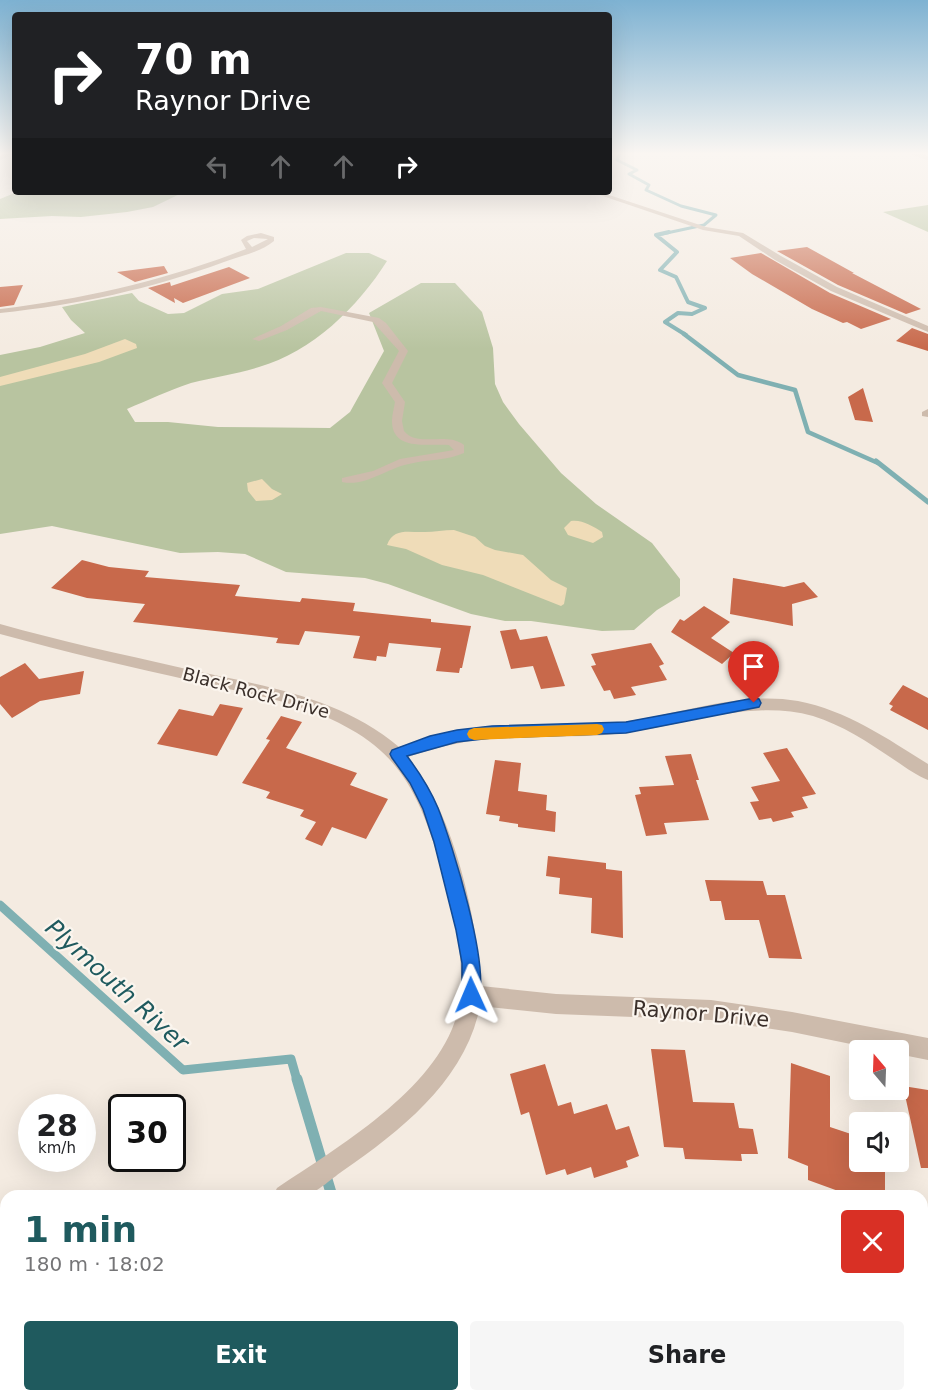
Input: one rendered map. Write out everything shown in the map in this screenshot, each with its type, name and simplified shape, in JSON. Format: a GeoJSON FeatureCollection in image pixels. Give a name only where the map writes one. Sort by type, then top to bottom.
{"type":"FeatureCollection","features":[{"type":"Feature","properties":{"kind":"street"},"geometry":{"type":"LineString","coordinates":[[674,218],[697,226],[741,234],[778,258],[834,289],[881,311],[928,329]]}},
{"type":"Feature","properties":{"kind":"street"},"geometry":{"type":"LineString","coordinates":[[0,311],[75,302],[139,288],[250,250]]}},
{"type":"Feature","properties":{"kind":"street"},"geometry":{"type":"LineString","coordinates":[[256,339],[284,328],[314,310],[321,309],[376,320],[403,348],[404,355],[387,383],[400,402],[397,423],[399,434],[413,442],[449,441],[459,445],[460,451],[404,461],[376,474],[346,480]]}},
{"type":"Feature","properties":{"kind":"street","name":"Black Rock Drive"},"geometry":{"type":"LineString","coordinates":[[0,629],[56,645],[298,700],[343,716],[362,727],[397,754],[416,779],[430,808],[442,842],[465,930],[471,963],[471,995],[460,1037],[442,1068],[413,1100],[374,1135],[294,1190]]}},
{"type":"Feature","properties":{"kind":"street"},"geometry":{"type":"LineString","coordinates":[[397,754],[430,742],[457,736],[492,732],[626,728],[754,703],[801,707],[835,720],[888,748],[928,773]]}},
{"type":"Feature","properties":{"kind":"street","name":"Raynor Drive"},"geometry":{"type":"LineString","coordinates":[[471,995],[556,1004],[711,1010],[792,1022],[928,1049]]}},
{"type":"Feature","properties":{"kind":"green space"},"geometry":{"type":"Polygon","coordinates":[[[897,218],[928,218],[928,232],[897,218]]]}},
{"type":"Feature","properties":{"kind":"green space"},"geometry":{"type":"Polygon","coordinates":[[[346,253],[369,253],[387,261],[362,295],[332,326],[297,351],[279,360],[191,383],[127,409],[135,422],[168,422],[218,427],[330,428],[350,412],[384,351],[369,313],[421,283],[455,283],[482,312],[493,348],[495,384],[503,402],[561,473],[596,504],[652,543],[680,579],[680,596],[657,610],[634,630],[602,631],[531,621],[505,621],[471,614],[388,584],[365,578],[286,572],[245,554],[180,553],[52,526],[0,534],[0,355],[40,347],[85,333],[71,320],[62,307],[132,293],[139,301],[168,314],[184,313],[222,294],[258,289],[346,253]]]}},
{"type":"Feature","properties":{"kind":"sand"},"geometry":{"type":"Polygon","coordinates":[[[125,339],[136,344],[137,348],[99,362],[0,386],[0,377],[85,354],[125,339]]]}},
{"type":"Feature","properties":{"kind":"sand"},"geometry":{"type":"Polygon","coordinates":[[[262,479],[272,489],[282,494],[272,500],[256,501],[248,491],[247,483],[262,479]]]}},
{"type":"Feature","properties":{"kind":"sand"},"geometry":{"type":"Polygon","coordinates":[[[571,521],[591,525],[602,532],[603,537],[593,543],[568,535],[564,528],[571,521]]]}},
{"type":"Feature","properties":{"kind":"sand"},"geometry":{"type":"Polygon","coordinates":[[[454,530],[475,537],[485,546],[495,550],[523,555],[551,580],[567,588],[564,604],[561,606],[483,575],[442,565],[406,549],[387,545],[390,539],[398,533],[454,530]]]}},
{"type":"Feature","properties":{"kind":"building"},"geometry":{"type":"Polygon","coordinates":[[[807,247],[921,309],[906,314],[838,285],[777,251],[807,247]]]}},
{"type":"Feature","properties":{"kind":"building"},"geometry":{"type":"Polygon","coordinates":[[[761,253],[830,293],[891,319],[861,329],[847,322],[843,323],[812,309],[752,274],[730,258],[761,253]]]}},
{"type":"Feature","properties":{"kind":"building"},"geometry":{"type":"Polygon","coordinates":[[[164,266],[168,273],[135,282],[117,272],[164,266]]]}},
{"type":"Feature","properties":{"kind":"building"},"geometry":{"type":"Polygon","coordinates":[[[229,267],[250,278],[183,303],[174,298],[175,303],[148,288],[170,282],[171,286],[229,267]]]}},
{"type":"Feature","properties":{"kind":"building"},"geometry":{"type":"Polygon","coordinates":[[[23,285],[14,305],[0,307],[0,287],[23,285]]]}},
{"type":"Feature","properties":{"kind":"building"},"geometry":{"type":"Polygon","coordinates":[[[912,328],[928,334],[928,351],[896,341],[912,328]]]}},
{"type":"Feature","properties":{"kind":"building"},"geometry":{"type":"Polygon","coordinates":[[[863,388],[873,422],[855,420],[848,397],[863,388]]]}},
{"type":"Feature","properties":{"kind":"building"},"geometry":{"type":"Polygon","coordinates":[[[82,560],[109,567],[149,571],[145,577],[240,585],[235,596],[300,602],[302,598],[355,603],[353,611],[431,619],[431,622],[471,626],[462,668],[459,673],[436,671],[441,648],[389,643],[386,657],[377,656],[376,661],[353,658],[360,636],[305,631],[299,645],[276,643],[278,638],[133,622],[145,604],[87,598],[51,588],[82,560]]]}},
{"type":"Feature","properties":{"kind":"building"},"geometry":{"type":"Polygon","coordinates":[[[733,578],[784,587],[804,582],[818,597],[792,604],[793,626],[730,614],[733,578]]]}},
{"type":"Feature","properties":{"kind":"building"},"geometry":{"type":"Polygon","coordinates":[[[704,606],[730,622],[711,638],[734,653],[722,664],[671,632],[680,619],[684,621],[704,606]]]}},
{"type":"Feature","properties":{"kind":"building"},"geometry":{"type":"Polygon","coordinates":[[[516,629],[520,640],[547,636],[565,686],[541,689],[533,666],[511,669],[500,631],[516,629]]]}},
{"type":"Feature","properties":{"kind":"building"},"geometry":{"type":"Polygon","coordinates":[[[651,643],[664,664],[659,666],[667,680],[631,687],[636,695],[614,699],[610,690],[604,691],[591,666],[596,665],[591,654],[651,643]]]}},
{"type":"Feature","properties":{"kind":"building"},"geometry":{"type":"Polygon","coordinates":[[[25,663],[39,679],[84,671],[80,694],[40,701],[12,718],[0,704],[0,677],[25,663]]]}},
{"type":"Feature","properties":{"kind":"building"},"geometry":{"type":"Polygon","coordinates":[[[903,685],[928,698],[928,730],[890,710],[893,706],[889,704],[903,685]]]}},
{"type":"Feature","properties":{"kind":"building"},"geometry":{"type":"Polygon","coordinates":[[[220,704],[243,708],[217,756],[157,744],[179,709],[213,716],[220,704]]]}},
{"type":"Feature","properties":{"kind":"building"},"geometry":{"type":"Polygon","coordinates":[[[281,716],[302,722],[286,748],[357,773],[350,785],[388,799],[366,839],[332,827],[322,846],[305,839],[316,822],[300,816],[304,810],[266,798],[270,792],[242,783],[270,740],[266,739],[281,716]]]}},
{"type":"Feature","properties":{"kind":"building"},"geometry":{"type":"Polygon","coordinates":[[[787,748],[816,794],[802,797],[808,808],[791,812],[794,817],[773,822],[771,818],[759,820],[750,802],[759,801],[751,787],[780,781],[763,753],[787,748]]]}},
{"type":"Feature","properties":{"kind":"building"},"geometry":{"type":"Polygon","coordinates":[[[691,754],[699,780],[696,780],[709,820],[664,823],[667,834],[646,836],[635,795],[641,794],[639,787],[674,785],[665,756],[691,754]]]}},
{"type":"Feature","properties":{"kind":"building"},"geometry":{"type":"Polygon","coordinates":[[[495,760],[521,763],[518,791],[547,795],[546,810],[556,812],[555,832],[518,827],[518,824],[499,821],[500,816],[486,814],[495,760]]]}},
{"type":"Feature","properties":{"kind":"building"},"geometry":{"type":"Polygon","coordinates":[[[548,856],[606,863],[606,869],[622,871],[623,938],[591,933],[592,898],[559,894],[560,878],[546,876],[548,856]]]}},
{"type":"Feature","properties":{"kind":"building"},"geometry":{"type":"Polygon","coordinates":[[[705,880],[763,881],[767,895],[785,895],[802,959],[769,958],[759,920],[725,920],[721,901],[710,901],[705,880]]]}},
{"type":"Feature","properties":{"kind":"building"},"geometry":{"type":"Polygon","coordinates":[[[651,1049],[685,1050],[693,1102],[734,1103],[739,1128],[753,1129],[758,1154],[741,1154],[742,1161],[685,1159],[683,1148],[664,1147],[651,1049]]]}},
{"type":"Feature","properties":{"kind":"building"},"geometry":{"type":"Polygon","coordinates":[[[791,1063],[830,1076],[830,1127],[849,1133],[849,1172],[885,1172],[885,1190],[836,1190],[808,1180],[808,1166],[788,1158],[791,1063]]]}},
{"type":"Feature","properties":{"kind":"building"},"geometry":{"type":"Polygon","coordinates":[[[545,1064],[558,1106],[571,1102],[574,1114],[607,1104],[616,1130],[629,1126],[639,1156],[626,1161],[628,1167],[594,1178],[591,1167],[567,1175],[565,1169],[546,1175],[529,1112],[521,1115],[510,1074],[545,1064]]]}},
{"type":"Feature","properties":{"kind":"building"},"geometry":{"type":"Polygon","coordinates":[[[909,1087],[928,1090],[928,1168],[921,1168],[906,1100],[909,1100],[909,1087]]]}},
{"type":"Feature","properties":{"kind":"waterway","name":"Plymouth River"},"geometry":{"type":"LineString","coordinates":[[662,234],[704,225],[712,218]]}},
{"type":"Feature","properties":{"kind":"waterway","name":"Plymouth River"},"geometry":{"type":"LineString","coordinates":[[669,232],[656,235],[677,252],[660,270],[676,277],[688,302],[705,308],[692,314],[678,313],[665,322],[686,335]]}},
{"type":"Feature","properties":{"kind":"waterway","name":"Plymouth River"},"geometry":{"type":"LineString","coordinates":[[684,334],[738,375],[795,390],[808,432],[878,463]]}},
{"type":"Feature","properties":{"kind":"waterway","name":"Plymouth River"},"geometry":{"type":"LineString","coordinates":[[876,461],[928,502]]}},
{"type":"Feature","properties":{"kind":"waterway","name":"Plymouth River"},"geometry":{"type":"LineString","coordinates":[[0,905],[183,1070],[291,1059],[297,1080]]}},
{"type":"Feature","properties":{"kind":"waterway","name":"Plymouth River"},"geometry":{"type":"LineString","coordinates":[[297,1079],[330,1190]]}},
{"type":"Feature","properties":{"kind":"slow traffic"},"geometry":{"type":"LineString","coordinates":[[474,734],[597,729]]}},
{"type":"Feature","properties":{"kind":"route"},"geometry":{"type":"LineString","coordinates":[[471,995],[471,963],[465,930],[442,842],[430,808],[416,779],[397,754],[430,742],[457,736],[492,732],[626,728],[754,703]]}}]}
